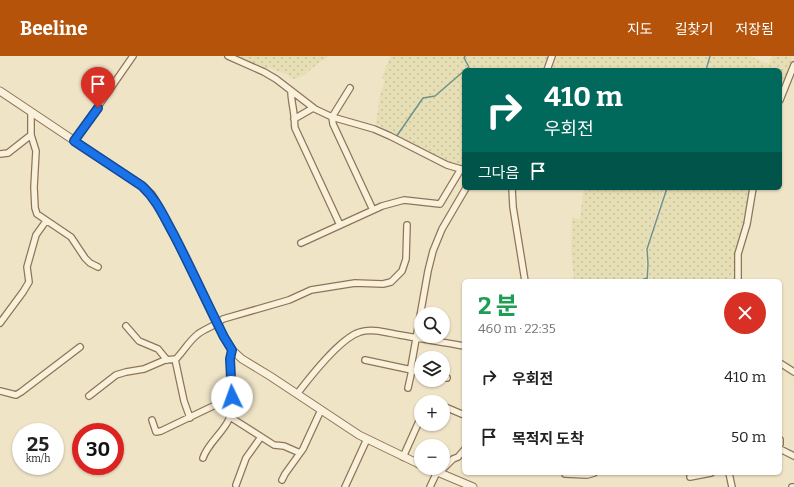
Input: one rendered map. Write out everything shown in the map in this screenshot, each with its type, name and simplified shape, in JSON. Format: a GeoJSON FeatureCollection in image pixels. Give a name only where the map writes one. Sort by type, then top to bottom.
{"type":"FeatureCollection","features":[{"type":"Feature","properties":{"kind":"street"},"geometry":{"type":"LineString","coordinates":[[74,141],[133,56]]}},
{"type":"Feature","properties":{"kind":"street"},"geometry":{"type":"LineString","coordinates":[[228,56],[264,72],[284,84],[290,91],[313,108],[332,117],[374,129],[448,165],[462,170],[440,204],[404,200],[373,210],[301,243]]}},
{"type":"Feature","properties":{"kind":"street"},"geometry":{"type":"LineString","coordinates":[[548,68],[552,56]]}},
{"type":"Feature","properties":{"kind":"street"},"geometry":{"type":"LineString","coordinates":[[782,95],[794,65]]}},
{"type":"Feature","properties":{"kind":"street"},"geometry":{"type":"LineString","coordinates":[[350,88],[332,117],[333,124],[339,140],[373,210]]}},
{"type":"Feature","properties":{"kind":"street"},"geometry":{"type":"LineString","coordinates":[[0,91],[142,186],[151,194],[181,249],[217,324],[232,350],[242,359],[367,439],[414,462]]}},
{"type":"Feature","properties":{"kind":"street"},"geometry":{"type":"LineString","coordinates":[[290,91],[295,128],[340,225]]}},
{"type":"Feature","properties":{"kind":"street"},"geometry":{"type":"LineString","coordinates":[[294,119],[313,108]]}},
{"type":"Feature","properties":{"kind":"street"},"geometry":{"type":"LineString","coordinates":[[31,113],[31,135],[36,151],[34,187],[35,208],[37,214],[71,237],[85,258],[90,263],[98,267]]}},
{"type":"Feature","properties":{"kind":"street"},"geometry":{"type":"LineString","coordinates":[[0,154],[8,153],[31,135]]}},
{"type":"Feature","properties":{"kind":"street"},"geometry":{"type":"LineString","coordinates":[[422,307],[433,251],[442,229],[465,190]]}},
{"type":"Feature","properties":{"kind":"street"},"geometry":{"type":"LineString","coordinates":[[512,190],[513,207],[525,279]]}},
{"type":"Feature","properties":{"kind":"street"},"geometry":{"type":"LineString","coordinates":[[738,279],[738,254],[747,224],[753,190]]}},
{"type":"Feature","properties":{"kind":"street"},"geometry":{"type":"LineString","coordinates":[[0,323],[29,282],[27,267],[34,241],[36,235],[46,221]]}},
{"type":"Feature","properties":{"kind":"street"},"geometry":{"type":"LineString","coordinates":[[89,396],[116,375],[144,369],[165,360],[175,359],[188,342],[223,319],[289,300],[311,290],[355,283],[383,284],[391,282],[402,271],[406,260],[407,225]]}},
{"type":"Feature","properties":{"kind":"street"},"geometry":{"type":"LineString","coordinates":[[126,326],[139,341],[158,349],[167,360]]}},
{"type":"Feature","properties":{"kind":"street"},"geometry":{"type":"LineString","coordinates":[[297,394],[333,352],[351,337],[360,332],[376,332],[414,338]]}},
{"type":"Feature","properties":{"kind":"street"},"geometry":{"type":"LineString","coordinates":[[408,388],[415,343]]}},
{"type":"Feature","properties":{"kind":"street"},"geometry":{"type":"LineString","coordinates":[[446,343],[462,346]]}},
{"type":"Feature","properties":{"kind":"street"},"geometry":{"type":"LineString","coordinates":[[0,391],[16,395],[80,347]]}},
{"type":"Feature","properties":{"kind":"street"},"geometry":{"type":"LineString","coordinates":[[203,458],[230,417],[232,397],[230,359],[232,350]]}},
{"type":"Feature","properties":{"kind":"street"},"geometry":{"type":"LineString","coordinates":[[175,359],[184,401],[190,418]]}},
{"type":"Feature","properties":{"kind":"street"},"geometry":{"type":"LineString","coordinates":[[365,360],[412,370]]}},
{"type":"Feature","properties":{"kind":"street"},"geometry":{"type":"LineString","coordinates":[[782,364],[794,372]]}},
{"type":"Feature","properties":{"kind":"street"},"geometry":{"type":"LineString","coordinates":[[152,420],[156,432],[161,431],[232,397]]}},
{"type":"Feature","properties":{"kind":"street"},"geometry":{"type":"LineString","coordinates":[[450,409],[462,414]]}},
{"type":"Feature","properties":{"kind":"street"},"geometry":{"type":"LineString","coordinates":[[282,480],[303,449],[321,410]]}},
{"type":"Feature","properties":{"kind":"street"},"geometry":{"type":"LineString","coordinates":[[230,417],[274,445],[284,446],[300,453]]}},
{"type":"Feature","properties":{"kind":"street"},"geometry":{"type":"LineString","coordinates":[[403,457],[415,431]]}},
{"type":"Feature","properties":{"kind":"street"},"geometry":{"type":"LineString","coordinates":[[236,485],[246,458],[261,437]]}},
{"type":"Feature","properties":{"kind":"street"},"geometry":{"type":"LineString","coordinates":[[345,487],[367,439]]}},
{"type":"Feature","properties":{"kind":"street"},"geometry":{"type":"LineString","coordinates":[[782,450],[794,456]]}},
{"type":"Feature","properties":{"kind":"street"},"geometry":{"type":"LineString","coordinates":[[450,462],[462,452]]}},
{"type":"Feature","properties":{"kind":"street"},"geometry":{"type":"LineString","coordinates":[[430,487],[437,475]]}},
{"type":"Feature","properties":{"kind":"street"},"geometry":{"type":"LineString","coordinates":[[443,475],[472,487]]}},
{"type":"Feature","properties":{"kind":"street"},"geometry":{"type":"LineString","coordinates":[[690,477],[700,475]]}},
{"type":"Feature","properties":{"kind":"street"},"geometry":{"type":"LineString","coordinates":[[729,475],[732,487]]}},
{"type":"Feature","properties":{"kind":"shaded area"},"geometry":{"type":"Polygon","coordinates":[[[329,56],[303,76],[296,79],[269,68],[266,69],[237,57],[329,56]]]}},
{"type":"Feature","properties":{"kind":"shaded area"},"geometry":{"type":"Polygon","coordinates":[[[390,56],[550,56],[546,68],[462,68],[462,166],[449,163],[376,124],[380,95],[385,80],[382,78],[390,56]]]}},
{"type":"Feature","properties":{"kind":"shaded area"},"geometry":{"type":"Polygon","coordinates":[[[554,56],[709,56],[705,68],[550,68],[554,56]]]}},
{"type":"Feature","properties":{"kind":"shaded area"},"geometry":{"type":"Polygon","coordinates":[[[711,56],[749,56],[769,64],[772,56],[793,56],[782,85],[782,68],[708,68],[711,56]]]}},
{"type":"Feature","properties":{"kind":"shaded area"},"geometry":{"type":"Polygon","coordinates":[[[584,190],[664,190],[645,250],[645,279],[574,279],[571,251],[572,217],[580,220],[584,190]]]}},
{"type":"Feature","properties":{"kind":"shaded area"},"geometry":{"type":"Polygon","coordinates":[[[667,190],[750,190],[736,254],[735,279],[648,279],[648,249],[667,190]]]}},
{"type":"Feature","properties":{"kind":"waterway"},"geometry":{"type":"LineString","coordinates":[[465,56],[464,58],[469,67],[468,68]]}},
{"type":"Feature","properties":{"kind":"waterway"},"geometry":{"type":"LineString","coordinates":[[707,68],[710,56]]}},
{"type":"Feature","properties":{"kind":"waterway"},"geometry":{"type":"LineString","coordinates":[[396,137],[423,98],[435,96],[462,73]]}},
{"type":"Feature","properties":{"kind":"waterway"},"geometry":{"type":"LineString","coordinates":[[647,279],[647,249],[666,190]]}},
{"type":"Feature","properties":{"kind":"route"},"geometry":{"type":"LineString","coordinates":[[98,108],[74,141],[142,186],[151,194],[156,202],[232,350],[230,359],[232,397]]}}]}
